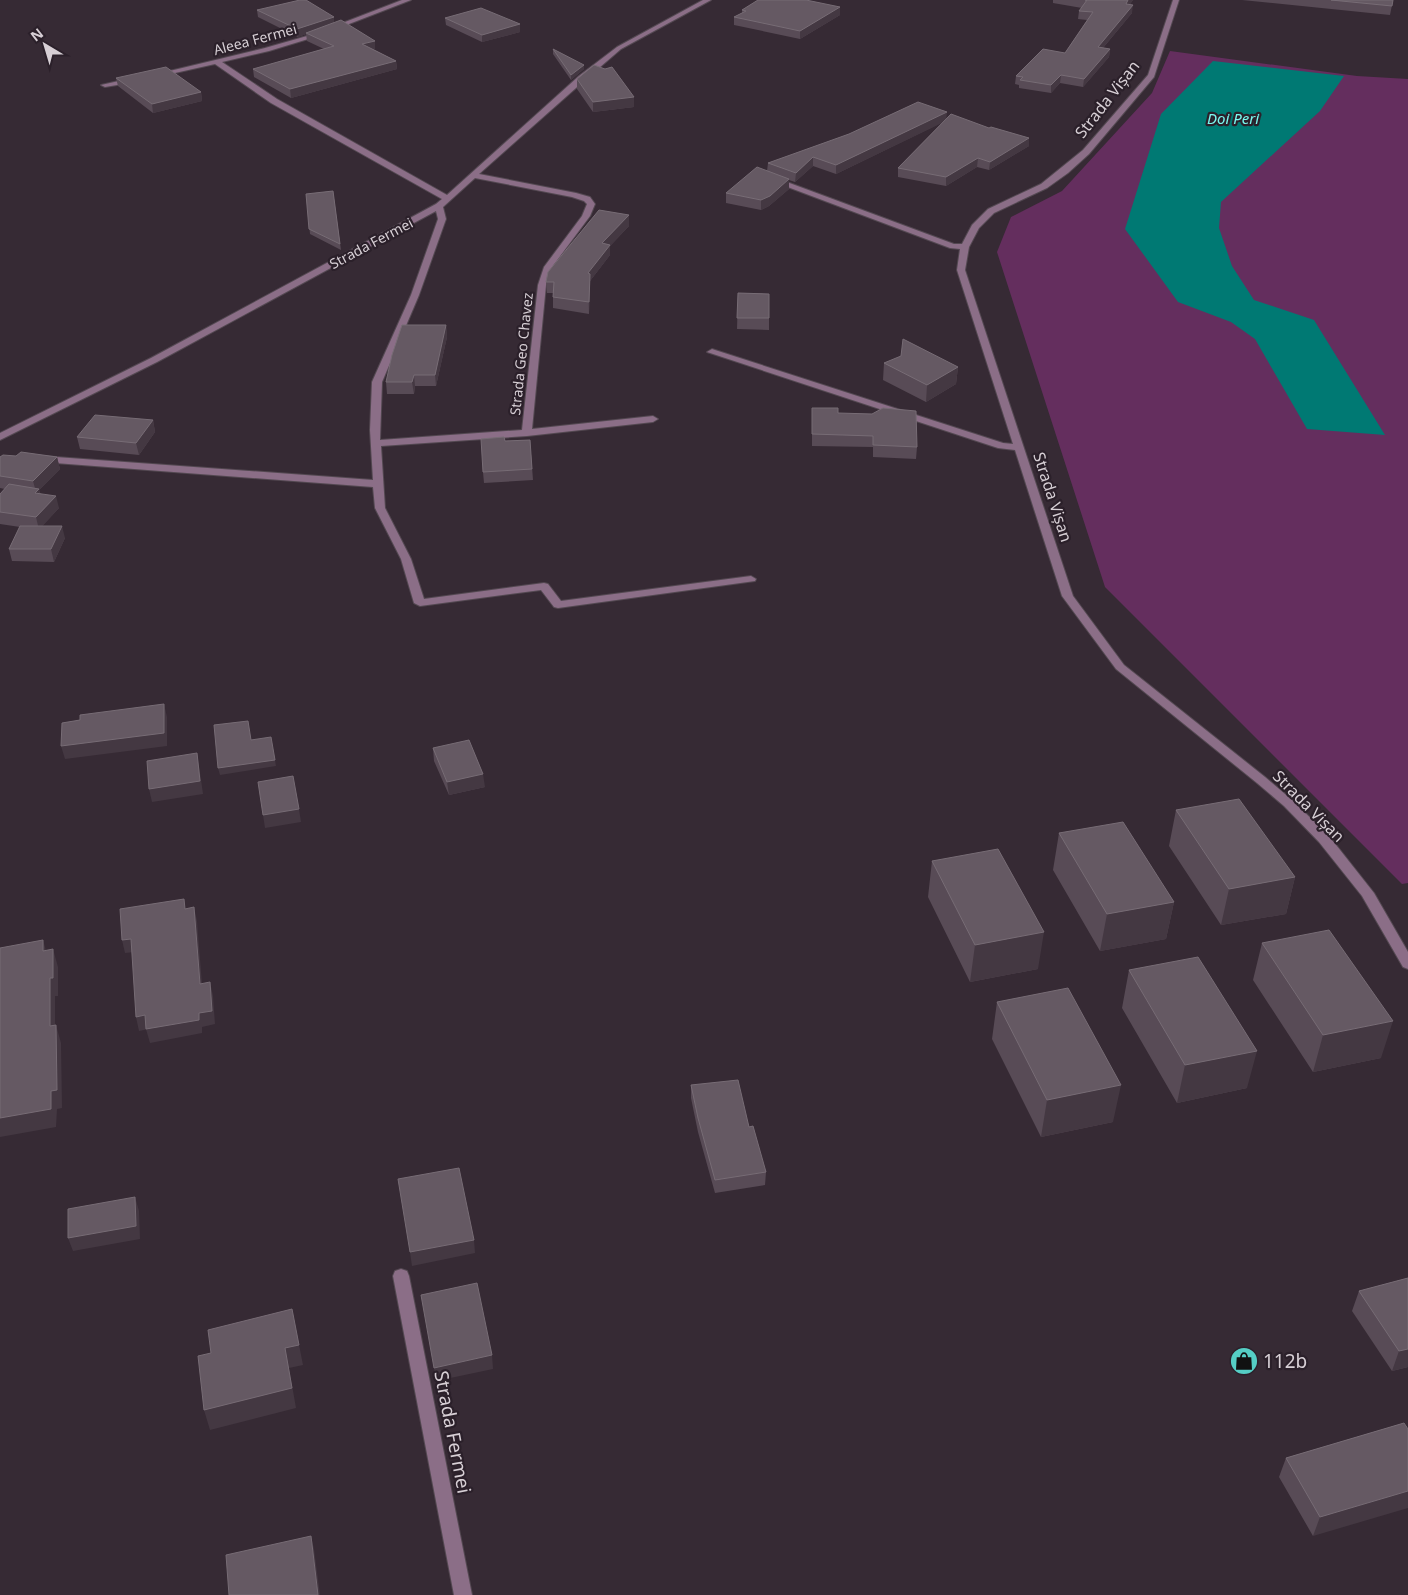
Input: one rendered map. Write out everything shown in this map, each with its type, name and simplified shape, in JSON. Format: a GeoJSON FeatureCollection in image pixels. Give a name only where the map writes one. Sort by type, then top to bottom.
{"type":"FeatureCollection","features":[{"type":"Feature","properties":{"kind":"street","name":"Aleea Fermei"},"geometry":{"type":"LineString","coordinates":[[152,76],[219,63],[316,35],[408,0]]}},
{"type":"Feature","properties":{"kind":"street","name":"Strada Fermei"},"geometry":{"type":"LineString","coordinates":[[0,437],[154,360],[439,206],[475,176],[582,78],[620,48],[693,4],[708,0]]}},
{"type":"Feature","properties":{"kind":"street","name":"Strada Vișan"},"geometry":{"type":"LineString","coordinates":[[1176,0],[1150,76],[1086,152],[1044,186],[992,211],[975,227],[965,247],[961,270],[1068,596],[1120,667],[1261,780],[1288,803],[1324,840],[1367,893],[1408,964]]}},
{"type":"Feature","properties":{"kind":"street","name":"Aleea Fermei"},"geometry":{"type":"LineString","coordinates":[[219,63],[274,101],[448,199]]}},
{"type":"Feature","properties":{"kind":"street"},"geometry":{"type":"LineString","coordinates":[[105,85],[142,78]]}},
{"type":"Feature","properties":{"kind":"street"},"geometry":{"type":"LineString","coordinates":[[762,175],[953,246],[965,247]]}},
{"type":"Feature","properties":{"kind":"street","name":"Strada Geo Chavez"},"geometry":{"type":"LineString","coordinates":[[475,176],[573,195],[587,200],[591,204],[586,216],[548,267],[542,285],[527,433]]}},
{"type":"Feature","properties":{"kind":"street"},"geometry":{"type":"LineString","coordinates":[[439,206],[442,219],[415,295],[392,343],[377,382],[376,444],[380,508],[406,559],[420,603],[544,586],[558,606],[751,579]]}},
{"type":"Feature","properties":{"kind":"street"},"geometry":{"type":"LineString","coordinates":[[712,352],[1002,446],[1020,447]]}},
{"type":"Feature","properties":{"kind":"street","name":"Strada Geo Chavez"},"geometry":{"type":"LineString","coordinates":[[376,444],[527,433],[653,419]]}},
{"type":"Feature","properties":{"kind":"street"},"geometry":{"type":"LineString","coordinates":[[30,458],[368,484],[378,483]]}},
{"type":"Feature","properties":{"kind":"street","name":"Strada Fermei"},"geometry":{"type":"LineString","coordinates":[[401,1276],[463,1595]]}},
{"type":"Feature","properties":{"kind":"shaded area"},"geometry":{"type":"Polygon","coordinates":[[[1170,51],[1357,76],[1408,79],[1408,883],[1402,884],[1105,587],[997,252],[1011,217],[1062,191],[1152,93],[1170,51]]]}},
{"type":"Feature","properties":{"kind":"water","name":"Doi Peri"},"geometry":{"type":"Polygon","coordinates":[[[1213,61],[1344,76],[1320,111],[1221,202],[1219,228],[1232,266],[1254,300],[1314,320],[1385,435],[1307,429],[1255,339],[1231,322],[1178,302],[1125,229],[1161,114],[1213,61]]]}},
{"type":"Feature","properties":{"kind":"building"},"geometry":{"type":"Polygon","coordinates":[[[306,0],[334,17],[297,29],[257,10],[306,0]]]}},
{"type":"Feature","properties":{"kind":"building"},"geometry":{"type":"Polygon","coordinates":[[[758,0],[806,0],[840,7],[800,31],[734,17],[746,11],[742,10],[758,0]]]}},
{"type":"Feature","properties":{"kind":"building"},"geometry":{"type":"Polygon","coordinates":[[[1087,0],[1128,0],[1126,4],[1133,5],[1098,47],[1110,49],[1084,79],[1061,75],[1051,85],[1020,80],[1023,77],[1016,76],[1043,49],[1065,53],[1093,12],[1079,11],[1087,0]]]}},
{"type":"Feature","properties":{"kind":"building"},"geometry":{"type":"Polygon","coordinates":[[[1331,0],[1393,0],[1392,6],[1331,0]]]}},
{"type":"Feature","properties":{"kind":"building"},"geometry":{"type":"Polygon","coordinates":[[[481,8],[520,24],[482,35],[445,18],[481,8]]]}},
{"type":"Feature","properties":{"kind":"building"},"geometry":{"type":"Polygon","coordinates":[[[341,20],[375,41],[362,44],[396,61],[290,89],[253,69],[334,46],[306,33],[341,20]]]}},
{"type":"Feature","properties":{"kind":"building"},"geometry":{"type":"Polygon","coordinates":[[[553,49],[584,65],[571,75],[553,49]]]}},
{"type":"Feature","properties":{"kind":"building"},"geometry":{"type":"Polygon","coordinates":[[[594,65],[605,69],[612,67],[634,97],[593,102],[577,79],[594,65]]]}},
{"type":"Feature","properties":{"kind":"building"},"geometry":{"type":"Polygon","coordinates":[[[166,67],[201,92],[152,104],[116,78],[166,67]]]}},
{"type":"Feature","properties":{"kind":"building"},"geometry":{"type":"Polygon","coordinates":[[[918,102],[947,112],[836,165],[813,157],[796,173],[768,163],[849,134],[918,102]]]}},
{"type":"Feature","properties":{"kind":"building"},"geometry":{"type":"Polygon","coordinates":[[[951,114],[989,128],[1029,138],[990,162],[978,158],[946,177],[898,168],[951,114]]]}},
{"type":"Feature","properties":{"kind":"building"},"geometry":{"type":"Polygon","coordinates":[[[757,167],[789,179],[770,196],[761,200],[726,193],[757,167]]]}},
{"type":"Feature","properties":{"kind":"building"},"geometry":{"type":"Polygon","coordinates":[[[333,191],[340,244],[309,229],[306,194],[333,191]]]}},
{"type":"Feature","properties":{"kind":"building"},"geometry":{"type":"Polygon","coordinates":[[[599,210],[629,215],[602,243],[610,245],[588,273],[590,274],[589,302],[553,297],[554,282],[546,282],[548,272],[599,210]]]}},
{"type":"Feature","properties":{"kind":"building"},"geometry":{"type":"Polygon","coordinates":[[[738,293],[769,294],[769,318],[737,318],[738,293]]]}},
{"type":"Feature","properties":{"kind":"building"},"geometry":{"type":"Polygon","coordinates":[[[402,325],[446,325],[435,375],[414,375],[412,382],[386,382],[392,355],[402,325]]]}},
{"type":"Feature","properties":{"kind":"building"},"geometry":{"type":"Polygon","coordinates":[[[903,339],[958,367],[927,385],[884,363],[901,356],[903,339]]]}},
{"type":"Feature","properties":{"kind":"building"},"geometry":{"type":"Polygon","coordinates":[[[812,408],[838,408],[838,413],[872,414],[883,408],[916,411],[917,447],[873,445],[873,436],[812,434],[812,408]]]}},
{"type":"Feature","properties":{"kind":"building"},"geometry":{"type":"Polygon","coordinates":[[[95,415],[153,420],[136,443],[77,437],[95,415]]]}},
{"type":"Feature","properties":{"kind":"building"},"geometry":{"type":"Polygon","coordinates":[[[504,437],[505,441],[530,440],[532,469],[483,472],[481,439],[504,437]]]}},
{"type":"Feature","properties":{"kind":"building"},"geometry":{"type":"Polygon","coordinates":[[[21,452],[57,457],[33,481],[0,476],[0,457],[3,455],[16,456],[21,452]]]}},
{"type":"Feature","properties":{"kind":"building"},"geometry":{"type":"Polygon","coordinates":[[[9,484],[39,489],[35,493],[56,496],[36,517],[0,512],[0,494],[9,484]]]}},
{"type":"Feature","properties":{"kind":"building"},"geometry":{"type":"Polygon","coordinates":[[[20,526],[62,526],[51,549],[9,549],[20,526]]]}},
{"type":"Feature","properties":{"kind":"building"},"geometry":{"type":"Polygon","coordinates":[[[164,704],[164,733],[61,746],[62,723],[80,720],[80,715],[164,704]]]}},
{"type":"Feature","properties":{"kind":"building"},"geometry":{"type":"Polygon","coordinates":[[[248,721],[251,740],[271,737],[275,760],[218,768],[214,725],[248,721]]]}},
{"type":"Feature","properties":{"kind":"building"},"geometry":{"type":"Polygon","coordinates":[[[469,740],[483,774],[447,782],[433,748],[469,740]]]}},
{"type":"Feature","properties":{"kind":"building"},"geometry":{"type":"Polygon","coordinates":[[[197,753],[200,781],[149,789],[147,761],[197,753]]]}},
{"type":"Feature","properties":{"kind":"building"},"geometry":{"type":"Polygon","coordinates":[[[293,776],[299,809],[263,815],[258,782],[293,776]]]}},
{"type":"Feature","properties":{"kind":"building"},"geometry":{"type":"Polygon","coordinates":[[[1239,799],[1295,877],[1229,889],[1176,810],[1239,799]]]}},
{"type":"Feature","properties":{"kind":"building"},"geometry":{"type":"Polygon","coordinates":[[[1123,822],[1174,902],[1107,914],[1059,833],[1123,822]]]}},
{"type":"Feature","properties":{"kind":"building"},"geometry":{"type":"Polygon","coordinates":[[[998,849],[1044,932],[975,945],[932,861],[998,849]]]}},
{"type":"Feature","properties":{"kind":"building"},"geometry":{"type":"Polygon","coordinates":[[[184,899],[185,909],[194,907],[200,984],[210,982],[212,1011],[199,1013],[199,1020],[146,1029],[145,1015],[136,1017],[131,939],[122,940],[120,909],[184,899]]]}},
{"type":"Feature","properties":{"kind":"building"},"geometry":{"type":"Polygon","coordinates":[[[1329,930],[1393,1021],[1323,1035],[1262,943],[1329,930]]]}},
{"type":"Feature","properties":{"kind":"building"},"geometry":{"type":"Polygon","coordinates":[[[43,940],[43,951],[53,949],[53,978],[50,978],[50,1026],[56,1025],[57,1090],[51,1091],[51,1109],[0,1118],[0,948],[43,940]]]}},
{"type":"Feature","properties":{"kind":"building"},"geometry":{"type":"Polygon","coordinates":[[[1198,957],[1257,1051],[1185,1065],[1129,970],[1198,957]]]}},
{"type":"Feature","properties":{"kind":"building"},"geometry":{"type":"Polygon","coordinates":[[[1068,988],[1121,1085],[1047,1100],[997,1002],[1068,988]]]}},
{"type":"Feature","properties":{"kind":"building"},"geometry":{"type":"Polygon","coordinates":[[[738,1080],[749,1127],[753,1126],[766,1172],[715,1180],[691,1085],[738,1080]]]}},
{"type":"Feature","properties":{"kind":"building"},"geometry":{"type":"Polygon","coordinates":[[[459,1168],[474,1240],[410,1252],[398,1179],[459,1168]]]}},
{"type":"Feature","properties":{"kind":"building"},"geometry":{"type":"Polygon","coordinates":[[[135,1197],[136,1226],[68,1238],[68,1209],[135,1197]]]}},
{"type":"Feature","properties":{"kind":"building"},"geometry":{"type":"Polygon","coordinates":[[[1408,1278],[1408,1349],[1399,1351],[1359,1291],[1408,1278]]]}},
{"type":"Feature","properties":{"kind":"building"},"geometry":{"type":"Polygon","coordinates":[[[477,1283],[492,1355],[434,1368],[421,1295],[477,1283]]]}},
{"type":"Feature","properties":{"kind":"building"},"geometry":{"type":"Polygon","coordinates":[[[292,1309],[299,1345],[285,1348],[292,1388],[204,1410],[198,1356],[211,1353],[208,1330],[292,1309]]]}},
{"type":"Feature","properties":{"kind":"building"},"geometry":{"type":"Polygon","coordinates":[[[1404,1423],[1408,1429],[1408,1491],[1320,1517],[1286,1458],[1404,1423]]]}},
{"type":"Feature","properties":{"kind":"building"},"geometry":{"type":"Polygon","coordinates":[[[311,1536],[318,1595],[229,1595],[226,1555],[311,1536]]]}},
{"type":"Feature","properties":{"kind":"place","name":"112b"},"geometry":{"type":"Point","coordinates":[1244,1361]}}]}
